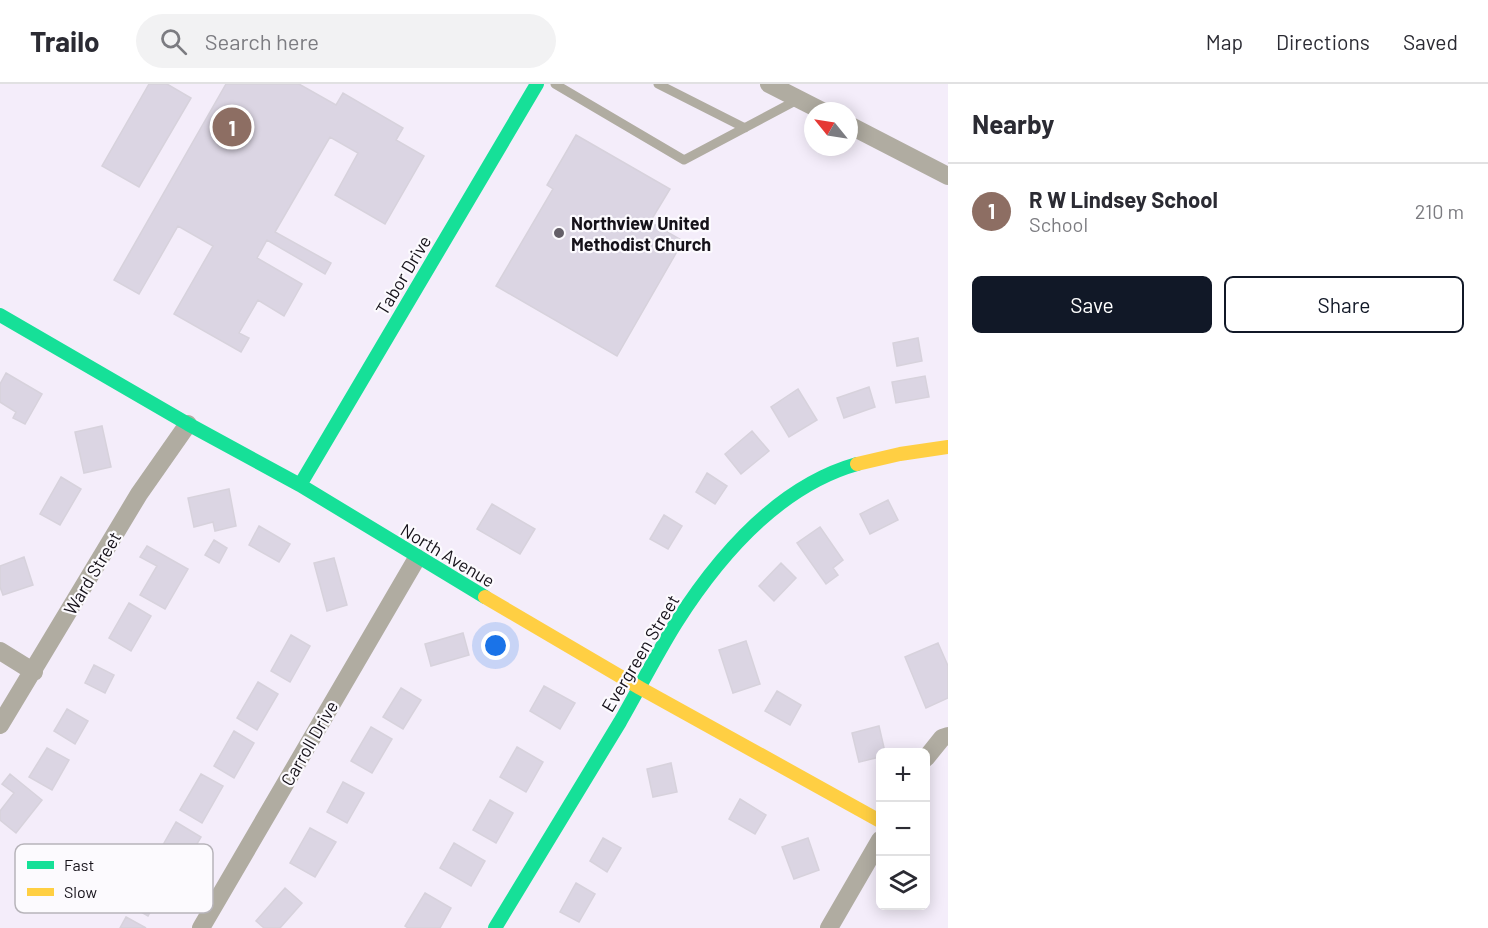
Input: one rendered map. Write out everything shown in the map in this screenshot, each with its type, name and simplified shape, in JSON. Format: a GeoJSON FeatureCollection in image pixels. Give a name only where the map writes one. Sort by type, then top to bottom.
{"type":"FeatureCollection","features":[{"type":"Feature","properties":{"kind":"street","name":"Tabor Drive"},"geometry":{"type":"LineString","coordinates":[[300,485],[537,84]]}},
{"type":"Feature","properties":{"kind":"street"},"geometry":{"type":"LineString","coordinates":[[769,84],[805,102]]}},
{"type":"Feature","properties":{"kind":"street"},"geometry":{"type":"LineString","coordinates":[[858,130],[948,176]]}},
{"type":"Feature","properties":{"kind":"street","name":"North Avenue"},"geometry":{"type":"LineString","coordinates":[[0,315],[188,424],[300,485],[417,558],[640,688],[876,819]]}},
{"type":"Feature","properties":{"kind":"street","name":"Ward Street"},"geometry":{"type":"LineString","coordinates":[[0,725],[34,672],[139,494],[188,424]]}},
{"type":"Feature","properties":{"kind":"street","name":"Evergreen Street"},"geometry":{"type":"LineString","coordinates":[[495,928],[640,688],[659,650],[698,592],[735,546],[770,512],[816,481],[853,465],[948,447]]}},
{"type":"Feature","properties":{"kind":"street","name":"Carroll Drive"},"geometry":{"type":"LineString","coordinates":[[213,907],[417,558]]}},
{"type":"Feature","properties":{"kind":"street"},"geometry":{"type":"LineString","coordinates":[[0,651],[34,672]]}},
{"type":"Feature","properties":{"kind":"street"},"geometry":{"type":"LineString","coordinates":[[930,753],[942,738],[948,736]]}},
{"type":"Feature","properties":{"kind":"street"},"geometry":{"type":"LineString","coordinates":[[829,928],[876,847]]}},
{"type":"Feature","properties":{"kind":"street","name":"Carroll Drive"},"geometry":{"type":"LineString","coordinates":[[201,928],[210,913]]}},
{"type":"Feature","properties":{"kind":"lane"},"geometry":{"type":"LineString","coordinates":[[555,84],[684,160],[799,99]]}},
{"type":"Feature","properties":{"kind":"lane"},"geometry":{"type":"LineString","coordinates":[[658,84],[745,128]]}},
{"type":"Feature","properties":{"kind":"building"},"geometry":{"type":"Polygon","coordinates":[[[149,84],[167,84],[191,98],[139,187],[102,166],[149,84]]]}},
{"type":"Feature","properties":{"kind":"building"},"geometry":{"type":"Polygon","coordinates":[[[226,84],[299,84],[336,105],[343,93],[403,128],[396,140],[424,156],[385,224],[335,195],[358,153],[330,137],[275,232],[331,263],[325,274],[267,240],[257,258],[302,284],[284,316],[258,300],[239,333],[249,338],[241,352],[174,314],[213,246],[178,226],[139,294],[114,280],[226,84]]]}},
{"type":"Feature","properties":{"kind":"building"},"geometry":{"type":"Polygon","coordinates":[[[576,135],[670,189],[650,222],[683,241],[617,356],[496,286],[553,189],[547,185],[576,135]]]}},
{"type":"Feature","properties":{"kind":"building"},"geometry":{"type":"Polygon","coordinates":[[[918,338],[922,361],[897,366],[893,343],[918,338]]]}},
{"type":"Feature","properties":{"kind":"building"},"geometry":{"type":"Polygon","coordinates":[[[6,373],[42,394],[25,424],[13,418],[16,412],[0,402],[0,384],[6,373]]]}},
{"type":"Feature","properties":{"kind":"building"},"geometry":{"type":"Polygon","coordinates":[[[925,376],[929,397],[896,403],[892,382],[925,376]]]}},
{"type":"Feature","properties":{"kind":"building"},"geometry":{"type":"Polygon","coordinates":[[[869,387],[875,407],[844,418],[837,398],[869,387]]]}},
{"type":"Feature","properties":{"kind":"building"},"geometry":{"type":"Polygon","coordinates":[[[798,389],[817,420],[789,437],[771,407],[798,389]]]}},
{"type":"Feature","properties":{"kind":"building"},"geometry":{"type":"Polygon","coordinates":[[[102,426],[111,467],[84,473],[75,432],[102,426]]]}},
{"type":"Feature","properties":{"kind":"building"},"geometry":{"type":"Polygon","coordinates":[[[752,431],[769,451],[741,474],[725,454],[752,431]]]}},
{"type":"Feature","properties":{"kind":"building"},"geometry":{"type":"Polygon","coordinates":[[[707,473],[727,486],[715,504],[696,492],[707,473]]]}},
{"type":"Feature","properties":{"kind":"building"},"geometry":{"type":"Polygon","coordinates":[[[61,477],[81,489],[60,525],[40,514],[61,477]]]}},
{"type":"Feature","properties":{"kind":"building"},"geometry":{"type":"Polygon","coordinates":[[[229,489],[236,526],[215,531],[213,522],[194,527],[188,498],[229,489]]]}},
{"type":"Feature","properties":{"kind":"building"},"geometry":{"type":"Polygon","coordinates":[[[888,500],[898,520],[870,534],[860,514],[888,500]]]}},
{"type":"Feature","properties":{"kind":"building"},"geometry":{"type":"Polygon","coordinates":[[[492,504],[535,529],[520,554],[477,529],[492,504]]]}},
{"type":"Feature","properties":{"kind":"building"},"geometry":{"type":"Polygon","coordinates":[[[664,515],[682,526],[668,549],[650,539],[664,515]]]}},
{"type":"Feature","properties":{"kind":"building"},"geometry":{"type":"Polygon","coordinates":[[[259,526],[290,544],[279,562],[249,545],[259,526]]]}},
{"type":"Feature","properties":{"kind":"building"},"geometry":{"type":"Polygon","coordinates":[[[820,527],[843,560],[833,568],[838,575],[826,584],[797,543],[820,527]]]}},
{"type":"Feature","properties":{"kind":"building"},"geometry":{"type":"Polygon","coordinates":[[[214,540],[227,548],[219,563],[205,555],[214,540]]]}},
{"type":"Feature","properties":{"kind":"building"},"geometry":{"type":"Polygon","coordinates":[[[147,546],[188,569],[165,609],[140,595],[157,566],[140,557],[147,546]]]}},
{"type":"Feature","properties":{"kind":"building"},"geometry":{"type":"Polygon","coordinates":[[[24,557],[33,585],[3,595],[0,587],[0,566],[24,557]]]}},
{"type":"Feature","properties":{"kind":"building"},"geometry":{"type":"Polygon","coordinates":[[[334,558],[347,605],[327,611],[314,563],[334,558]]]}},
{"type":"Feature","properties":{"kind":"building"},"geometry":{"type":"Polygon","coordinates":[[[781,563],[796,578],[774,601],[759,586],[781,563]]]}},
{"type":"Feature","properties":{"kind":"building"},"geometry":{"type":"Polygon","coordinates":[[[129,603],[151,616],[131,651],[109,638],[129,603]]]}},
{"type":"Feature","properties":{"kind":"building"},"geometry":{"type":"Polygon","coordinates":[[[463,633],[469,655],[431,666],[425,644],[463,633]]]}},
{"type":"Feature","properties":{"kind":"building"},"geometry":{"type":"Polygon","coordinates":[[[291,635],[310,646],[290,682],[271,671],[291,635]]]}},
{"type":"Feature","properties":{"kind":"building"},"geometry":{"type":"Polygon","coordinates":[[[746,641],[760,684],[733,693],[719,650],[746,641]]]}},
{"type":"Feature","properties":{"kind":"building"},"geometry":{"type":"Polygon","coordinates":[[[938,643],[948,666],[948,698],[926,708],[905,657],[938,643]]]}},
{"type":"Feature","properties":{"kind":"building"},"geometry":{"type":"Polygon","coordinates":[[[94,665],[114,675],[105,693],[85,683],[94,665]]]}},
{"type":"Feature","properties":{"kind":"building"},"geometry":{"type":"Polygon","coordinates":[[[258,682],[278,694],[257,730],[237,718],[258,682]]]}},
{"type":"Feature","properties":{"kind":"building"},"geometry":{"type":"Polygon","coordinates":[[[544,686],[575,703],[560,729],[530,711],[544,686]]]}},
{"type":"Feature","properties":{"kind":"building"},"geometry":{"type":"Polygon","coordinates":[[[401,688],[421,700],[403,729],[383,717],[401,688]]]}},
{"type":"Feature","properties":{"kind":"building"},"geometry":{"type":"Polygon","coordinates":[[[777,691],[801,705],[790,725],[765,711],[777,691]]]}},
{"type":"Feature","properties":{"kind":"building"},"geometry":{"type":"Polygon","coordinates":[[[67,709],[88,721],[75,744],[54,731],[67,709]]]}},
{"type":"Feature","properties":{"kind":"building"},"geometry":{"type":"Polygon","coordinates":[[[879,726],[884,748],[876,748],[876,758],[859,762],[852,733],[879,726]]]}},
{"type":"Feature","properties":{"kind":"building"},"geometry":{"type":"Polygon","coordinates":[[[371,727],[392,739],[372,773],[351,761],[371,727]]]}},
{"type":"Feature","properties":{"kind":"building"},"geometry":{"type":"Polygon","coordinates":[[[234,731],[254,743],[234,778],[214,766],[234,731]]]}},
{"type":"Feature","properties":{"kind":"building"},"geometry":{"type":"Polygon","coordinates":[[[517,747],[543,762],[526,792],[500,777],[517,747]]]}},
{"type":"Feature","properties":{"kind":"building"},"geometry":{"type":"Polygon","coordinates":[[[47,748],[69,760],[52,790],[29,777],[47,748]]]}},
{"type":"Feature","properties":{"kind":"building"},"geometry":{"type":"Polygon","coordinates":[[[671,763],[677,792],[653,797],[647,769],[671,763]]]}},
{"type":"Feature","properties":{"kind":"building"},"geometry":{"type":"Polygon","coordinates":[[[10,774],[42,800],[16,833],[0,820],[0,811],[14,793],[2,784],[10,774]]]}},
{"type":"Feature","properties":{"kind":"building"},"geometry":{"type":"Polygon","coordinates":[[[201,774],[223,786],[202,823],[180,810],[201,774]]]}},
{"type":"Feature","properties":{"kind":"building"},"geometry":{"type":"Polygon","coordinates":[[[343,782],[364,793],[347,823],[327,812],[343,782]]]}},
{"type":"Feature","properties":{"kind":"building"},"geometry":{"type":"Polygon","coordinates":[[[740,799],[766,815],[755,834],[729,819],[740,799]]]}},
{"type":"Feature","properties":{"kind":"building"},"geometry":{"type":"Polygon","coordinates":[[[490,800],[513,813],[496,843],[473,830],[490,800]]]}},
{"type":"Feature","properties":{"kind":"building"},"geometry":{"type":"Polygon","coordinates":[[[176,822],[201,837],[197,844],[164,844],[176,822]]]}},
{"type":"Feature","properties":{"kind":"building"},"geometry":{"type":"Polygon","coordinates":[[[310,828],[336,842],[315,877],[290,863],[310,828]]]}},
{"type":"Feature","properties":{"kind":"building"},"geometry":{"type":"Polygon","coordinates":[[[603,838],[621,848],[607,872],[590,861],[603,838]]]}},
{"type":"Feature","properties":{"kind":"building"},"geometry":{"type":"Polygon","coordinates":[[[808,838],[819,870],[794,879],[782,847],[808,838]]]}},
{"type":"Feature","properties":{"kind":"building"},"geometry":{"type":"Polygon","coordinates":[[[454,843],[485,861],[471,886],[440,868],[454,843]]]}},
{"type":"Feature","properties":{"kind":"building"},"geometry":{"type":"Polygon","coordinates":[[[576,883],[595,894],[579,922],[560,912],[576,883]]]}},
{"type":"Feature","properties":{"kind":"building"},"geometry":{"type":"Polygon","coordinates":[[[285,888],[302,903],[280,928],[264,928],[256,921],[285,888]]]}},
{"type":"Feature","properties":{"kind":"building"},"geometry":{"type":"Polygon","coordinates":[[[425,893],[451,908],[440,928],[408,928],[405,926],[425,893]]]}},
{"type":"Feature","properties":{"kind":"building"},"geometry":{"type":"Polygon","coordinates":[[[126,917],[146,928],[120,928],[126,917]]]}},
{"type":"Feature","properties":{"kind":"traffic: fast"},"geometry":{"type":"LineString","coordinates":[[300,485],[537,84]]}},
{"type":"Feature","properties":{"kind":"traffic: fast"},"geometry":{"type":"LineString","coordinates":[[0,315],[188,424],[300,485],[485,597]]}},
{"type":"Feature","properties":{"kind":"traffic: fast"},"geometry":{"type":"LineString","coordinates":[[495,928],[620,722],[669,635],[711,573],[731,549],[777,507],[802,489],[829,474],[857,464]]}},
{"type":"Feature","properties":{"kind":"traffic: slow"},"geometry":{"type":"LineString","coordinates":[[857,464],[900,454],[948,447]]}},
{"type":"Feature","properties":{"kind":"traffic: slow"},"geometry":{"type":"LineString","coordinates":[[485,597],[640,688],[876,819]]}},
{"type":"Feature","properties":{"kind":"place","name":"R W Lindsey School"},"geometry":{"type":"Point","coordinates":[232,127]}},
{"type":"Feature","properties":{"kind":"place","name":"Northview United Methodist Church"},"geometry":{"type":"Point","coordinates":[559,233]}}]}
